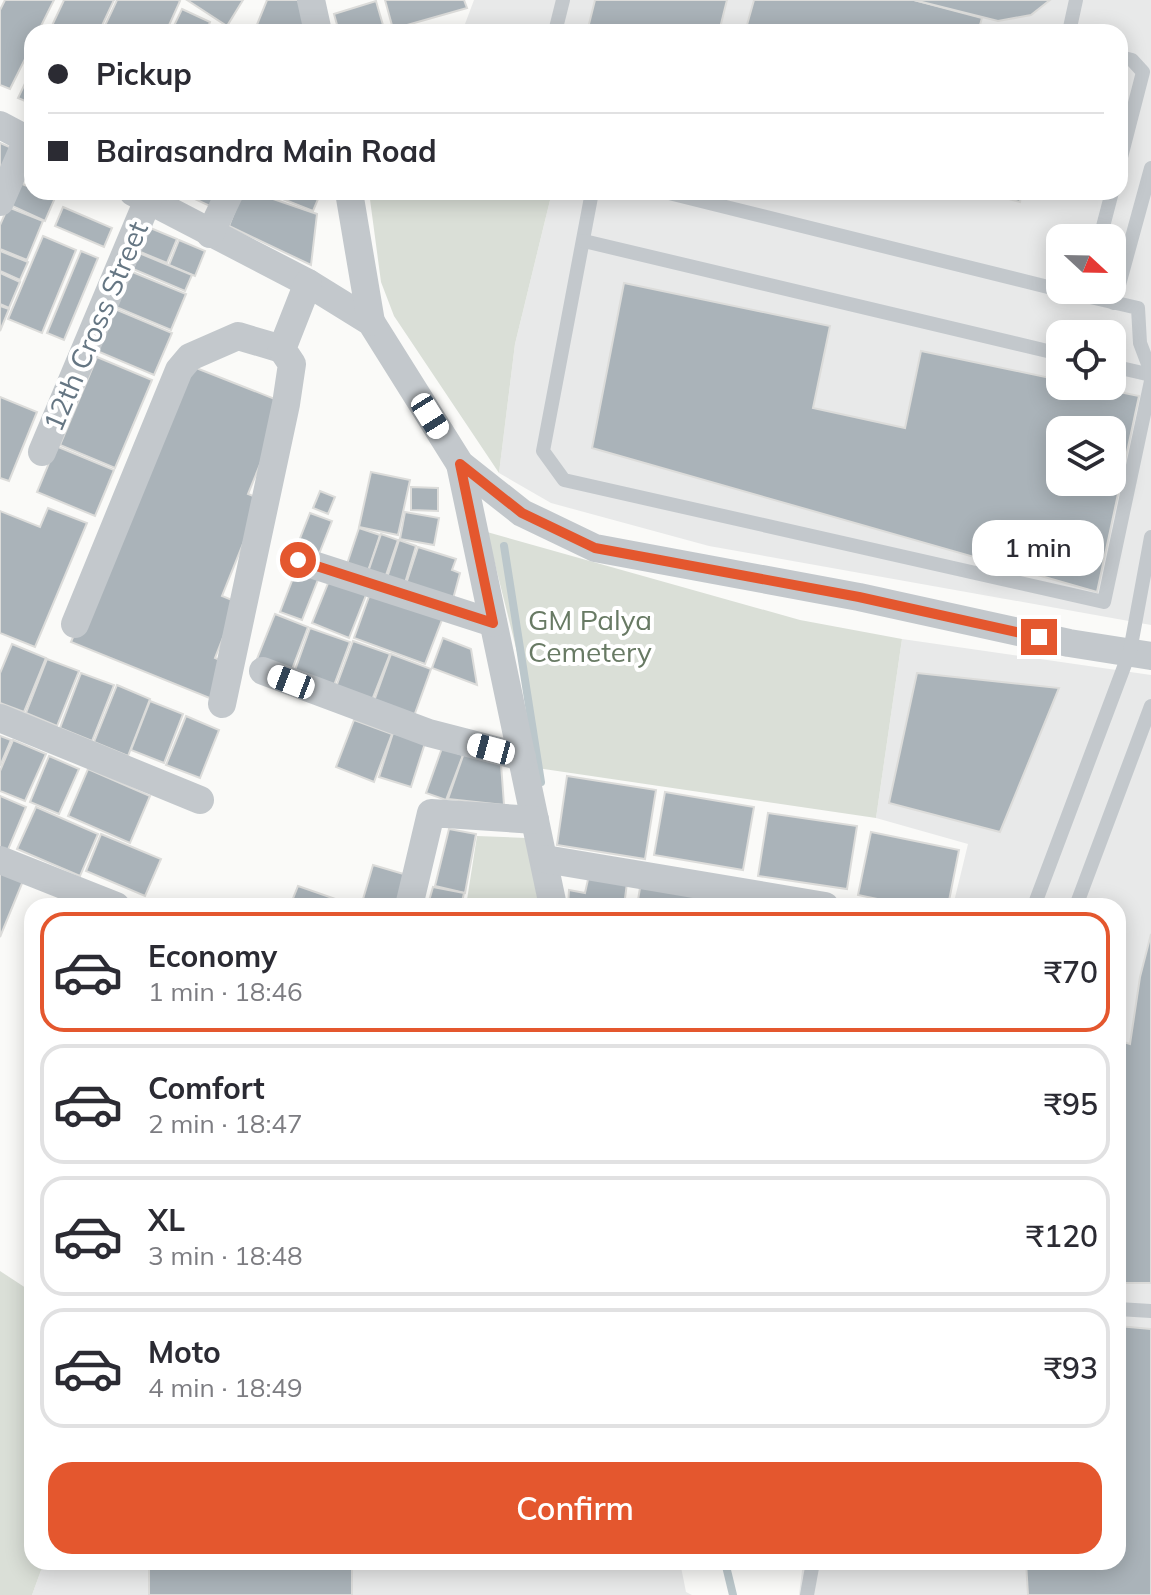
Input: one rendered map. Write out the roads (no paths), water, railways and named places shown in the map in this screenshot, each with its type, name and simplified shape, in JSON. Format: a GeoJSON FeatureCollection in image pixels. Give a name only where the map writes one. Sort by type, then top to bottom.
{"type":"FeatureCollection","features":[{"type":"Feature","properties":{"kind":"street"},"geometry":{"type":"LineString","coordinates":[[311,0],[316,24]]}},
{"type":"Feature","properties":{"kind":"street"},"geometry":{"type":"LineString","coordinates":[[0,125],[24,138]]}},
{"type":"Feature","properties":{"kind":"street"},"geometry":{"type":"LineString","coordinates":[[0,202],[24,153]]}},
{"type":"Feature","properties":{"kind":"street","name":"12th Cross Street"},"geometry":{"type":"LineString","coordinates":[[42,452],[138,200]]}},
{"type":"Feature","properties":{"kind":"street"},"geometry":{"type":"LineString","coordinates":[[147,200],[308,283],[371,322]]}},
{"type":"Feature","properties":{"kind":"street"},"geometry":{"type":"LineString","coordinates":[[210,234],[226,200]]}},
{"type":"Feature","properties":{"kind":"street"},"geometry":{"type":"LineString","coordinates":[[350,200],[371,322],[460,464],[522,513],[595,548],[859,597],[1069,643],[1151,656]]}},
{"type":"Feature","properties":{"kind":"street"},"geometry":{"type":"LineString","coordinates":[[282,349],[308,283]]}},
{"type":"Feature","properties":{"kind":"street"},"geometry":{"type":"LineString","coordinates":[[75,624],[179,370],[190,357],[238,336],[282,349],[292,364],[286,404],[222,704]]}},
{"type":"Feature","properties":{"kind":"street"},"geometry":{"type":"LineString","coordinates":[[460,464],[552,898]]}},
{"type":"Feature","properties":{"kind":"street"},"geometry":{"type":"LineString","coordinates":[[298,560],[493,623]]}},
{"type":"Feature","properties":{"kind":"street"},"geometry":{"type":"LineString","coordinates":[[263,671],[429,733],[522,757]]}},
{"type":"Feature","properties":{"kind":"street"},"geometry":{"type":"LineString","coordinates":[[0,718],[200,800]]}},
{"type":"Feature","properties":{"kind":"street"},"geometry":{"type":"LineString","coordinates":[[411,898],[431,813],[535,820]]}},
{"type":"Feature","properties":{"kind":"street"},"geometry":{"type":"LineString","coordinates":[[545,859],[777,898]]}},
{"type":"Feature","properties":{"kind":"street"},"geometry":{"type":"LineString","coordinates":[[0,860],[96,898]]}},
{"type":"Feature","properties":{"kind":"lane"},"geometry":{"type":"LineString","coordinates":[[557,24],[563,0]]}},
{"type":"Feature","properties":{"kind":"lane"},"geometry":{"type":"LineString","coordinates":[[1071,24],[1076,0]]}},
{"type":"Feature","properties":{"kind":"lane"},"geometry":{"type":"LineString","coordinates":[[1128,59],[1143,72],[1128,130]]}},
{"type":"Feature","properties":{"kind":"lane"},"geometry":{"type":"LineString","coordinates":[[1126,244],[1151,168]]}},
{"type":"Feature","properties":{"kind":"lane"},"geometry":{"type":"LineString","coordinates":[[591,200],[543,451],[564,480],[1104,602],[1151,376],[1140,343],[1138,308],[1119,304]]}},
{"type":"Feature","properties":{"kind":"lane"},"geometry":{"type":"LineString","coordinates":[[697,200],[1046,287]]}},
{"type":"Feature","properties":{"kind":"lane"},"geometry":{"type":"LineString","coordinates":[[1104,224],[1110,200]]}},
{"type":"Feature","properties":{"kind":"lane"},"geometry":{"type":"LineString","coordinates":[[584,241],[1046,351]]}},
{"type":"Feature","properties":{"kind":"lane"},"geometry":{"type":"LineString","coordinates":[[1126,370],[1151,376]]}},
{"type":"Feature","properties":{"kind":"lane"},"geometry":{"type":"LineString","coordinates":[[1037,898],[1130,651],[1151,537]]}},
{"type":"Feature","properties":{"kind":"lane"},"geometry":{"type":"LineString","coordinates":[[1079,898],[1151,706]]}},
{"type":"Feature","properties":{"kind":"lane"},"geometry":{"type":"LineString","coordinates":[[1126,1309],[1151,1311]]}},
{"type":"Feature","properties":{"kind":"lane"},"geometry":{"type":"LineString","coordinates":[[807,1595],[812,1570]]}},
{"type":"Feature","properties":{"kind":"waterway"},"geometry":{"type":"LineString","coordinates":[[504,546],[541,782]]}},
{"type":"Feature","properties":{"kind":"waterway"},"geometry":{"type":"LineString","coordinates":[[727,1570],[733,1595]]}},
{"type":"Feature","properties":{"kind":"park label","name":"GM Palya Cemetery"},"geometry":{"type":"Point","coordinates":[590,635]}}]}
